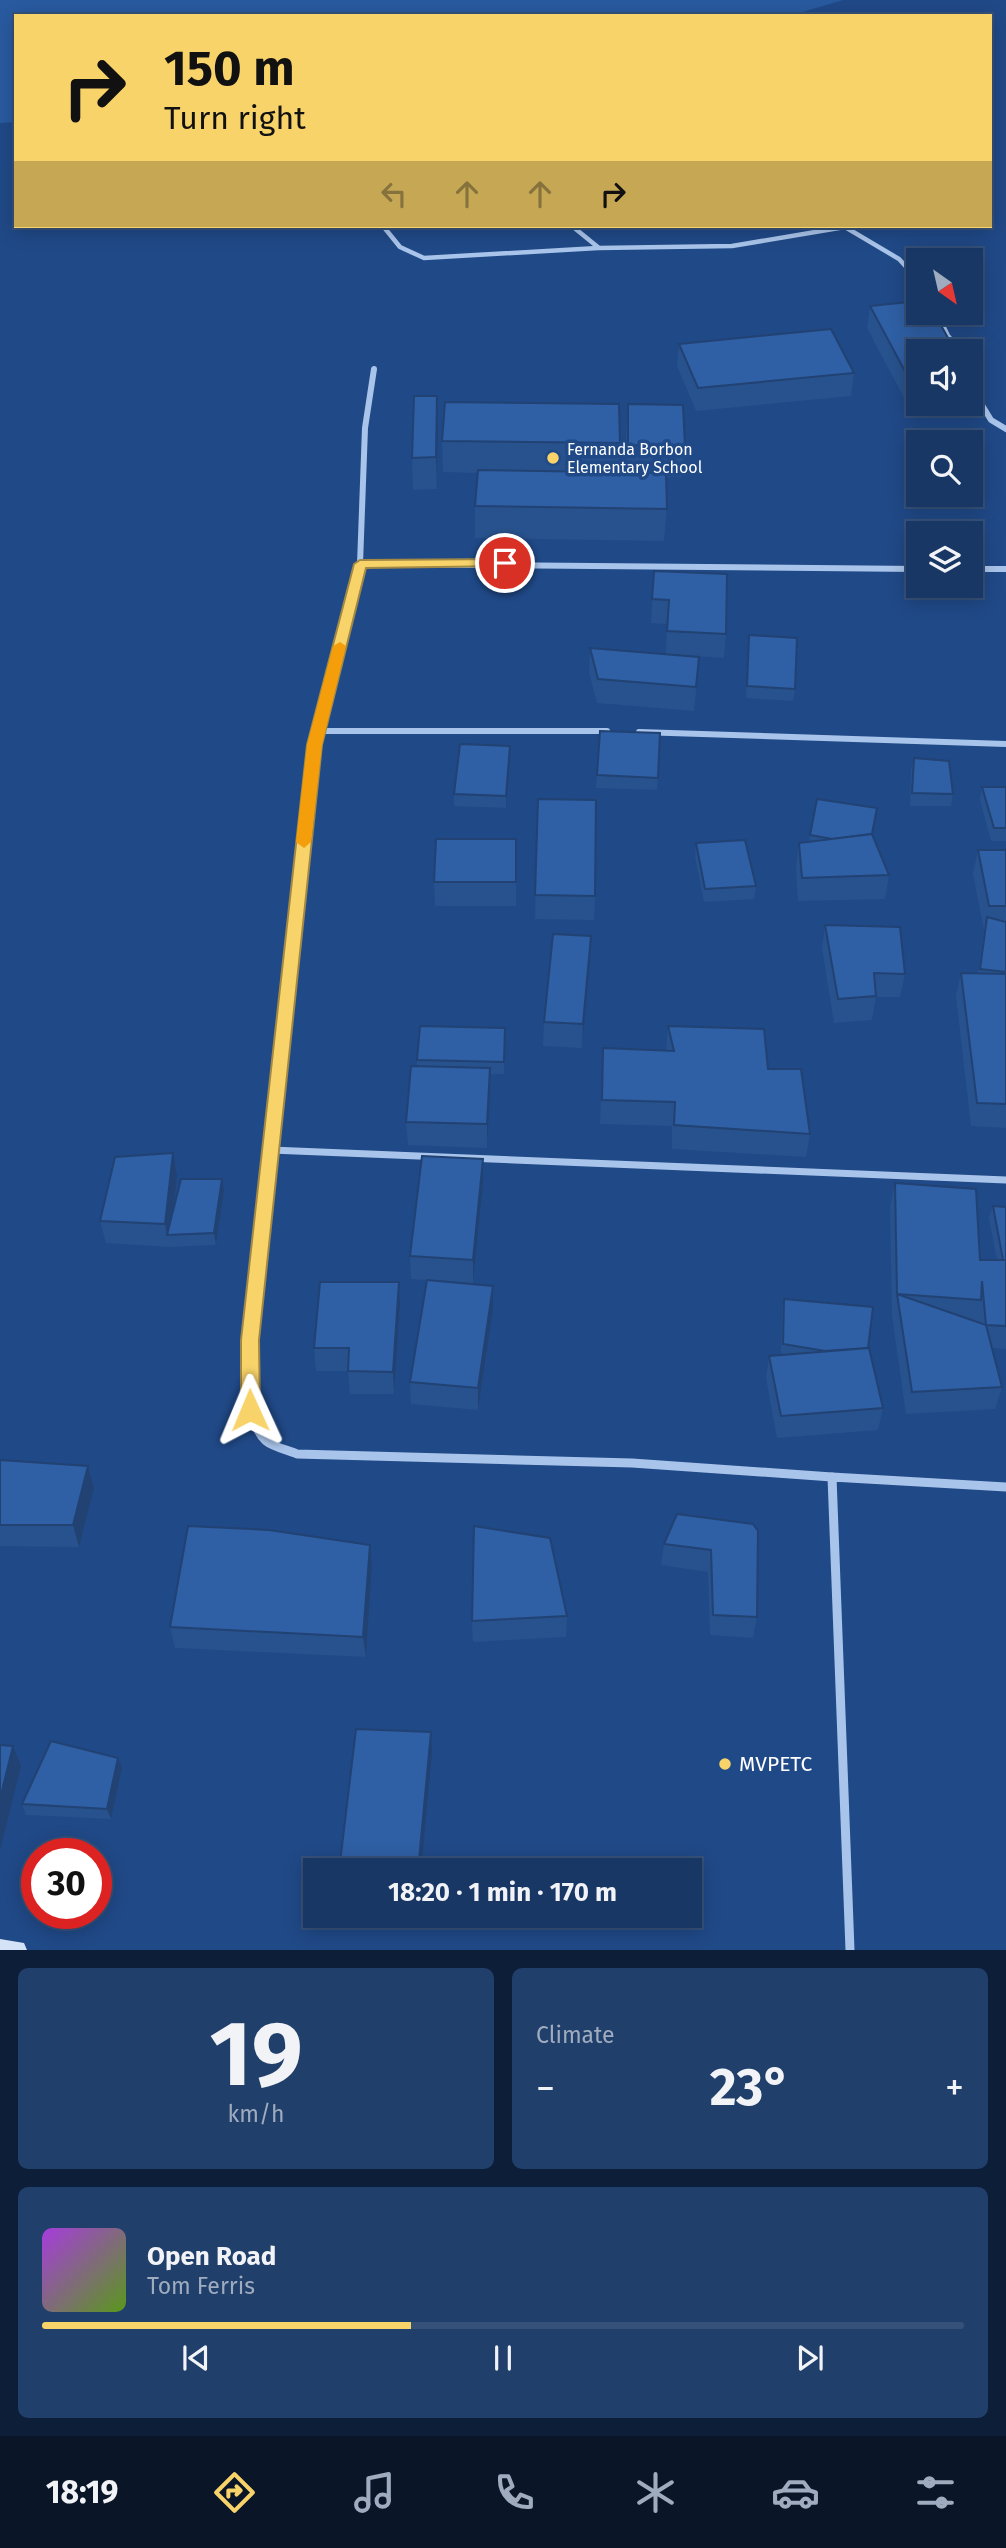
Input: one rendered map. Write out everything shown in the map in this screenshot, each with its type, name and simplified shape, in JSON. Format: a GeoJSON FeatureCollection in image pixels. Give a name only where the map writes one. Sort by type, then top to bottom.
{"type":"FeatureCollection","features":[{"type":"Feature","properties":{"kind":"street"},"geometry":{"type":"LineString","coordinates":[[385,228],[400,247],[424,258],[599,248],[732,246],[838,228]]}},
{"type":"Feature","properties":{"kind":"street"},"geometry":{"type":"LineString","coordinates":[[574,228],[599,248]]}},
{"type":"Feature","properties":{"kind":"street"},"geometry":{"type":"LineString","coordinates":[[846,228],[881,246],[906,266]]}},
{"type":"Feature","properties":{"kind":"street"},"geometry":{"type":"LineString","coordinates":[[374,369],[365,428],[360,564],[317,731],[250,1340],[250,1410],[266,1441],[297,1454],[726,1466],[832,1477],[1006,1487]]}},
{"type":"Feature","properties":{"kind":"street"},"geometry":{"type":"LineString","coordinates":[[983,407],[991,420],[1006,429]]}},
{"type":"Feature","properties":{"kind":"street"},"geometry":{"type":"LineString","coordinates":[[360,564],[906,569]]}},
{"type":"Feature","properties":{"kind":"street"},"geometry":{"type":"LineString","coordinates":[[983,569],[1006,569]]}},
{"type":"Feature","properties":{"kind":"street"},"geometry":{"type":"LineString","coordinates":[[317,731],[618,732]]}},
{"type":"Feature","properties":{"kind":"street"},"geometry":{"type":"LineString","coordinates":[[632,732],[1006,744]]}},
{"type":"Feature","properties":{"kind":"street"},"geometry":{"type":"LineString","coordinates":[[271,1150],[1006,1180]]}},
{"type":"Feature","properties":{"kind":"street"},"geometry":{"type":"LineString","coordinates":[[832,1477],[850,1950]]}},
{"type":"Feature","properties":{"kind":"street"},"geometry":{"type":"LineString","coordinates":[[0,1949],[17,1950]]}},
{"type":"Feature","properties":{"kind":"shaded area"},"geometry":{"type":"Polygon","coordinates":[[[0,0],[843,0],[796,14],[14,14],[14,122],[0,123],[0,0]]]}},
{"type":"Feature","properties":{"kind":"building"},"geometry":{"type":"Polygon","coordinates":[[[906,302],[906,326],[941,326],[949,339],[906,339],[906,373],[870,306],[906,302]]]}},
{"type":"Feature","properties":{"kind":"building"},"geometry":{"type":"Polygon","coordinates":[[[831,329],[854,373],[698,388],[679,344],[831,329]]]}},
{"type":"Feature","properties":{"kind":"building"},"geometry":{"type":"Polygon","coordinates":[[[414,396],[437,396],[436,457],[412,458],[414,396]]]}},
{"type":"Feature","properties":{"kind":"building"},"geometry":{"type":"Polygon","coordinates":[[[445,402],[619,404],[620,443],[442,441],[445,402]]]}},
{"type":"Feature","properties":{"kind":"building"},"geometry":{"type":"Polygon","coordinates":[[[628,404],[683,405],[685,446],[628,445],[628,404]]]}},
{"type":"Feature","properties":{"kind":"building"},"geometry":{"type":"Polygon","coordinates":[[[478,470],[666,473],[667,509],[475,506],[478,470]]]}},
{"type":"Feature","properties":{"kind":"building"},"geometry":{"type":"Polygon","coordinates":[[[654,571],[727,574],[726,634],[667,631],[669,600],[652,599],[654,571]]]}},
{"type":"Feature","properties":{"kind":"building"},"geometry":{"type":"Polygon","coordinates":[[[749,635],[797,638],[795,689],[747,686],[749,635]]]}},
{"type":"Feature","properties":{"kind":"building"},"geometry":{"type":"Polygon","coordinates":[[[590,648],[699,657],[696,687],[598,679],[590,648]]]}},
{"type":"Feature","properties":{"kind":"building"},"geometry":{"type":"Polygon","coordinates":[[[600,731],[660,733],[658,778],[597,775],[600,731]]]}},
{"type":"Feature","properties":{"kind":"building"},"geometry":{"type":"Polygon","coordinates":[[[460,744],[510,746],[506,796],[454,794],[460,744]]]}},
{"type":"Feature","properties":{"kind":"building"},"geometry":{"type":"Polygon","coordinates":[[[914,758],[949,761],[953,794],[912,793],[914,758]]]}},
{"type":"Feature","properties":{"kind":"building"},"geometry":{"type":"Polygon","coordinates":[[[982,787],[1006,787],[1006,828],[994,828],[982,787]]]}},
{"type":"Feature","properties":{"kind":"building"},"geometry":{"type":"Polygon","coordinates":[[[538,799],[596,800],[595,896],[535,895],[538,799]]]}},
{"type":"Feature","properties":{"kind":"building"},"geometry":{"type":"Polygon","coordinates":[[[817,799],[877,808],[872,834],[832,839],[810,835],[817,799]]]}},
{"type":"Feature","properties":{"kind":"building"},"geometry":{"type":"Polygon","coordinates":[[[872,834],[889,875],[802,878],[799,843],[872,834]]]}},
{"type":"Feature","properties":{"kind":"building"},"geometry":{"type":"Polygon","coordinates":[[[436,839],[516,839],[516,882],[434,882],[436,839]]]}},
{"type":"Feature","properties":{"kind":"building"},"geometry":{"type":"Polygon","coordinates":[[[745,840],[756,886],[705,889],[696,843],[745,840]]]}},
{"type":"Feature","properties":{"kind":"building"},"geometry":{"type":"Polygon","coordinates":[[[978,850],[1006,850],[1006,906],[989,906],[978,850]]]}},
{"type":"Feature","properties":{"kind":"building"},"geometry":{"type":"Polygon","coordinates":[[[987,917],[1006,922],[1006,972],[980,969],[987,917]]]}},
{"type":"Feature","properties":{"kind":"building"},"geometry":{"type":"Polygon","coordinates":[[[825,925],[900,927],[905,974],[874,973],[876,996],[838,999],[825,925]]]}},
{"type":"Feature","properties":{"kind":"building"},"geometry":{"type":"Polygon","coordinates":[[[553,934],[591,936],[583,1024],[544,1022],[553,934]]]}},
{"type":"Feature","properties":{"kind":"building"},"geometry":{"type":"Polygon","coordinates":[[[961,973],[1006,974],[1006,1104],[977,1103],[961,973]]]}},
{"type":"Feature","properties":{"kind":"building"},"geometry":{"type":"Polygon","coordinates":[[[420,1026],[505,1028],[504,1062],[417,1060],[420,1026]]]}},
{"type":"Feature","properties":{"kind":"building"},"geometry":{"type":"Polygon","coordinates":[[[668,1026],[764,1029],[768,1069],[801,1069],[810,1134],[674,1125],[675,1102],[602,1100],[603,1048],[674,1051],[668,1026]]]}},
{"type":"Feature","properties":{"kind":"building"},"geometry":{"type":"Polygon","coordinates":[[[411,1066],[490,1068],[487,1124],[406,1122],[411,1066]]]}},
{"type":"Feature","properties":{"kind":"building"},"geometry":{"type":"Polygon","coordinates":[[[173,1153],[165,1224],[100,1221],[115,1157],[173,1153]]]}},
{"type":"Feature","properties":{"kind":"building"},"geometry":{"type":"Polygon","coordinates":[[[422,1156],[483,1159],[473,1260],[410,1256],[422,1156]]]}},
{"type":"Feature","properties":{"kind":"building"},"geometry":{"type":"Polygon","coordinates":[[[181,1179],[222,1179],[214,1233],[167,1235],[181,1179]]]}},
{"type":"Feature","properties":{"kind":"building"},"geometry":{"type":"Polygon","coordinates":[[[895,1183],[976,1189],[980,1260],[1006,1260],[1006,1326],[986,1325],[982,1281],[981,1300],[897,1294],[895,1183]]]}},
{"type":"Feature","properties":{"kind":"building"},"geometry":{"type":"Polygon","coordinates":[[[993,1206],[1006,1207],[1006,1260],[1003,1260],[993,1206]]]}},
{"type":"Feature","properties":{"kind":"building"},"geometry":{"type":"Polygon","coordinates":[[[427,1280],[493,1286],[478,1388],[410,1382],[427,1280]]]}},
{"type":"Feature","properties":{"kind":"building"},"geometry":{"type":"Polygon","coordinates":[[[320,1282],[399,1282],[393,1372],[348,1371],[349,1348],[314,1348],[320,1282]]]}},
{"type":"Feature","properties":{"kind":"building"},"geometry":{"type":"Polygon","coordinates":[[[897,1294],[986,1325],[1002,1387],[912,1392],[897,1294]]]}},
{"type":"Feature","properties":{"kind":"building"},"geometry":{"type":"Polygon","coordinates":[[[784,1299],[873,1307],[868,1348],[825,1351],[783,1344],[784,1299]]]}},
{"type":"Feature","properties":{"kind":"building"},"geometry":{"type":"Polygon","coordinates":[[[869,1348],[883,1408],[781,1416],[769,1356],[869,1348]]]}},
{"type":"Feature","properties":{"kind":"building"},"geometry":{"type":"Polygon","coordinates":[[[0,1460],[88,1466],[73,1525],[0,1525],[0,1460]]]}},
{"type":"Feature","properties":{"kind":"building"},"geometry":{"type":"Polygon","coordinates":[[[677,1514],[753,1524],[758,1531],[757,1617],[713,1615],[711,1550],[664,1544],[677,1514]]]}},
{"type":"Feature","properties":{"kind":"building"},"geometry":{"type":"Polygon","coordinates":[[[188,1526],[269,1530],[370,1545],[363,1637],[170,1627],[188,1526]]]}},
{"type":"Feature","properties":{"kind":"building"},"geometry":{"type":"Polygon","coordinates":[[[474,1526],[550,1538],[567,1616],[472,1621],[474,1526]]]}},
{"type":"Feature","properties":{"kind":"building"},"geometry":{"type":"Polygon","coordinates":[[[356,1729],[431,1732],[419,1858],[341,1858],[356,1729]]]}},
{"type":"Feature","properties":{"kind":"building"},"geometry":{"type":"Polygon","coordinates":[[[51,1741],[118,1758],[107,1809],[22,1804],[51,1741]]]}},
{"type":"Feature","properties":{"kind":"building"},"geometry":{"type":"Polygon","coordinates":[[[0,1745],[13,1746],[0,1799],[0,1745]]]}},
{"type":"Feature","properties":{"kind":"slow traffic"},"geometry":{"type":"LineString","coordinates":[[304,842],[314,745],[340,646]]}},
{"type":"Feature","properties":{"kind":"place","name":"Fernanda Borbon Elementary School"},"geometry":{"type":"Point","coordinates":[553,458]}},
{"type":"Feature","properties":{"kind":"place","name":"MVPETC"},"geometry":{"type":"Point","coordinates":[725,1764]}},
{"type":"Feature","properties":{"kind":"route"},"geometry":{"type":"LineString","coordinates":[[250,1410],[250,1340],[314,745],[360,564],[505,563]]}}]}
